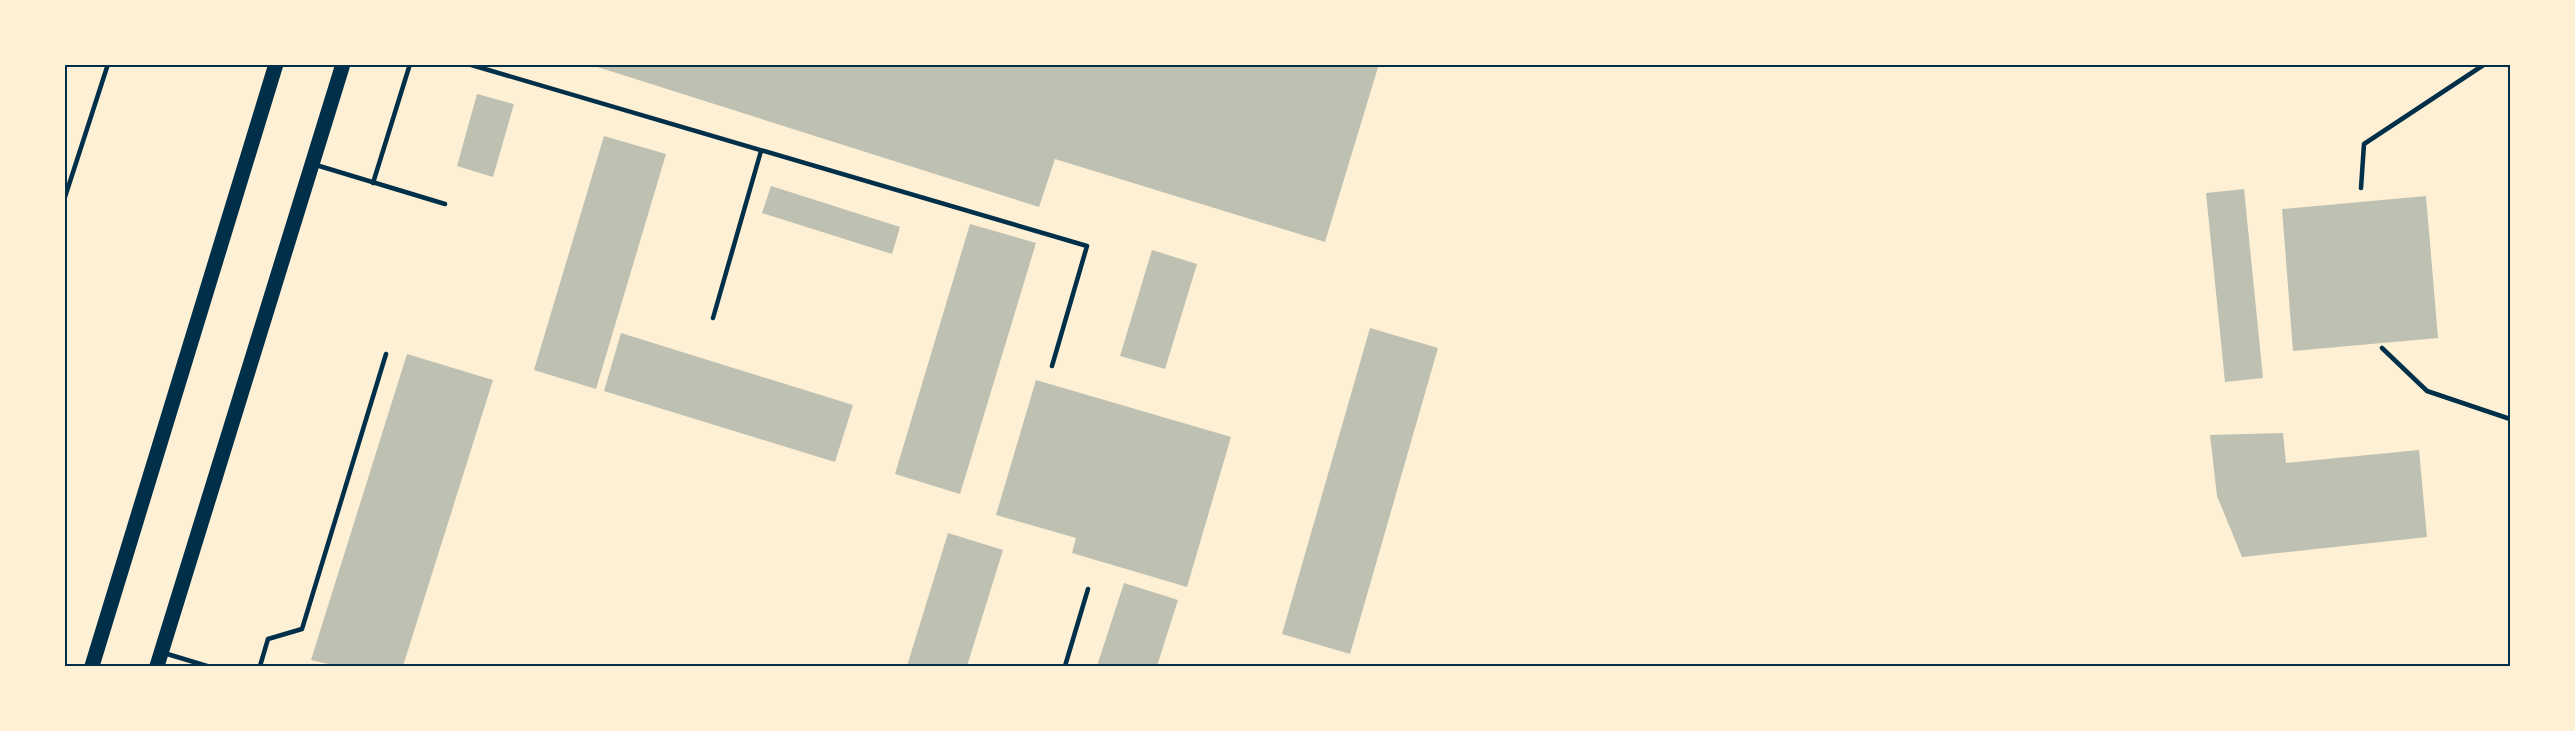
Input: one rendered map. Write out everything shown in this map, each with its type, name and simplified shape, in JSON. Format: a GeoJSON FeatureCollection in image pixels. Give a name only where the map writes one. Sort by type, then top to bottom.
{"type":"FeatureCollection","features":[{"type":"Feature","properties":{"kind":"main road"},"geometry":{"type":"LineString","coordinates":[[92,666],[276,64]]}},
{"type":"Feature","properties":{"kind":"main road"},"geometry":{"type":"LineString","coordinates":[[159,659],[343,64]]}},
{"type":"Feature","properties":{"kind":"lane"},"geometry":{"type":"LineString","coordinates":[[64,200],[108,64]]}},
{"type":"Feature","properties":{"kind":"lane"},"geometry":{"type":"LineString","coordinates":[[374,183],[410,64]]}},
{"type":"Feature","properties":{"kind":"lane"},"geometry":{"type":"LineString","coordinates":[[468,64],[1087,246],[1052,366]]}},
{"type":"Feature","properties":{"kind":"lane"},"geometry":{"type":"LineString","coordinates":[[2361,188],[2364,144],[2485,64]]}},
{"type":"Feature","properties":{"kind":"lane"},"geometry":{"type":"LineString","coordinates":[[713,318],[761,151]]}},
{"type":"Feature","properties":{"kind":"lane"},"geometry":{"type":"LineString","coordinates":[[313,164],[445,204]]}},
{"type":"Feature","properties":{"kind":"lane"},"geometry":{"type":"LineString","coordinates":[[2382,348],[2427,391],[2511,419]]}},
{"type":"Feature","properties":{"kind":"lane"},"geometry":{"type":"LineString","coordinates":[[260,666],[268,639],[302,629],[386,354]]}},
{"type":"Feature","properties":{"kind":"lane"},"geometry":{"type":"LineString","coordinates":[[1065,666],[1088,590]]}},
{"type":"Feature","properties":{"kind":"lane"},"geometry":{"type":"LineString","coordinates":[[159,659],[207,666]]}},
{"type":"Feature","properties":{"kind":"building"},"geometry":{"type":"Polygon","coordinates":[[[588,64],[1379,64],[1325,242],[1055,159],[1039,207],[588,64]]]}},
{"type":"Feature","properties":{"kind":"building"},"geometry":{"type":"Polygon","coordinates":[[[477,94],[514,104],[493,177],[457,166],[477,94]]]}},
{"type":"Feature","properties":{"kind":"building"},"geometry":{"type":"Polygon","coordinates":[[[604,136],[666,154],[596,389],[534,370],[604,136]]]}},
{"type":"Feature","properties":{"kind":"building"},"geometry":{"type":"Polygon","coordinates":[[[771,186],[900,227],[892,254],[762,213],[771,186]]]}},
{"type":"Feature","properties":{"kind":"building"},"geometry":{"type":"Polygon","coordinates":[[[2244,189],[2263,378],[2225,382],[2206,193],[2244,189]]]}},
{"type":"Feature","properties":{"kind":"building"},"geometry":{"type":"Polygon","coordinates":[[[2426,196],[2438,338],[2293,351],[2282,209],[2426,196]]]}},
{"type":"Feature","properties":{"kind":"building"},"geometry":{"type":"Polygon","coordinates":[[[970,224],[1036,243],[960,494],[895,474],[970,224]]]}},
{"type":"Feature","properties":{"kind":"building"},"geometry":{"type":"Polygon","coordinates":[[[1152,250],[1197,264],[1165,369],[1120,356],[1152,250]]]}},
{"type":"Feature","properties":{"kind":"building"},"geometry":{"type":"Polygon","coordinates":[[[1370,328],[1438,348],[1350,654],[1282,634],[1370,328]]]}},
{"type":"Feature","properties":{"kind":"building"},"geometry":{"type":"Polygon","coordinates":[[[621,333],[853,405],[835,462],[604,391],[621,333]]]}},
{"type":"Feature","properties":{"kind":"building"},"geometry":{"type":"Polygon","coordinates":[[[407,354],[493,380],[403,666],[337,666],[311,660],[407,354]]]}},
{"type":"Feature","properties":{"kind":"building"},"geometry":{"type":"Polygon","coordinates":[[[1036,380],[1231,437],[1187,587],[1072,553],[1076,538],[996,515],[1036,380]]]}},
{"type":"Feature","properties":{"kind":"building"},"geometry":{"type":"Polygon","coordinates":[[[2283,433],[2286,463],[2419,450],[2427,537],[2242,557],[2217,496],[2210,435],[2283,433]]]}},
{"type":"Feature","properties":{"kind":"building"},"geometry":{"type":"Polygon","coordinates":[[[948,533],[1003,550],[967,666],[907,666],[948,533]]]}},
{"type":"Feature","properties":{"kind":"building"},"geometry":{"type":"Polygon","coordinates":[[[1124,583],[1178,600],[1157,666],[1097,666],[1124,583]]]}}]}
